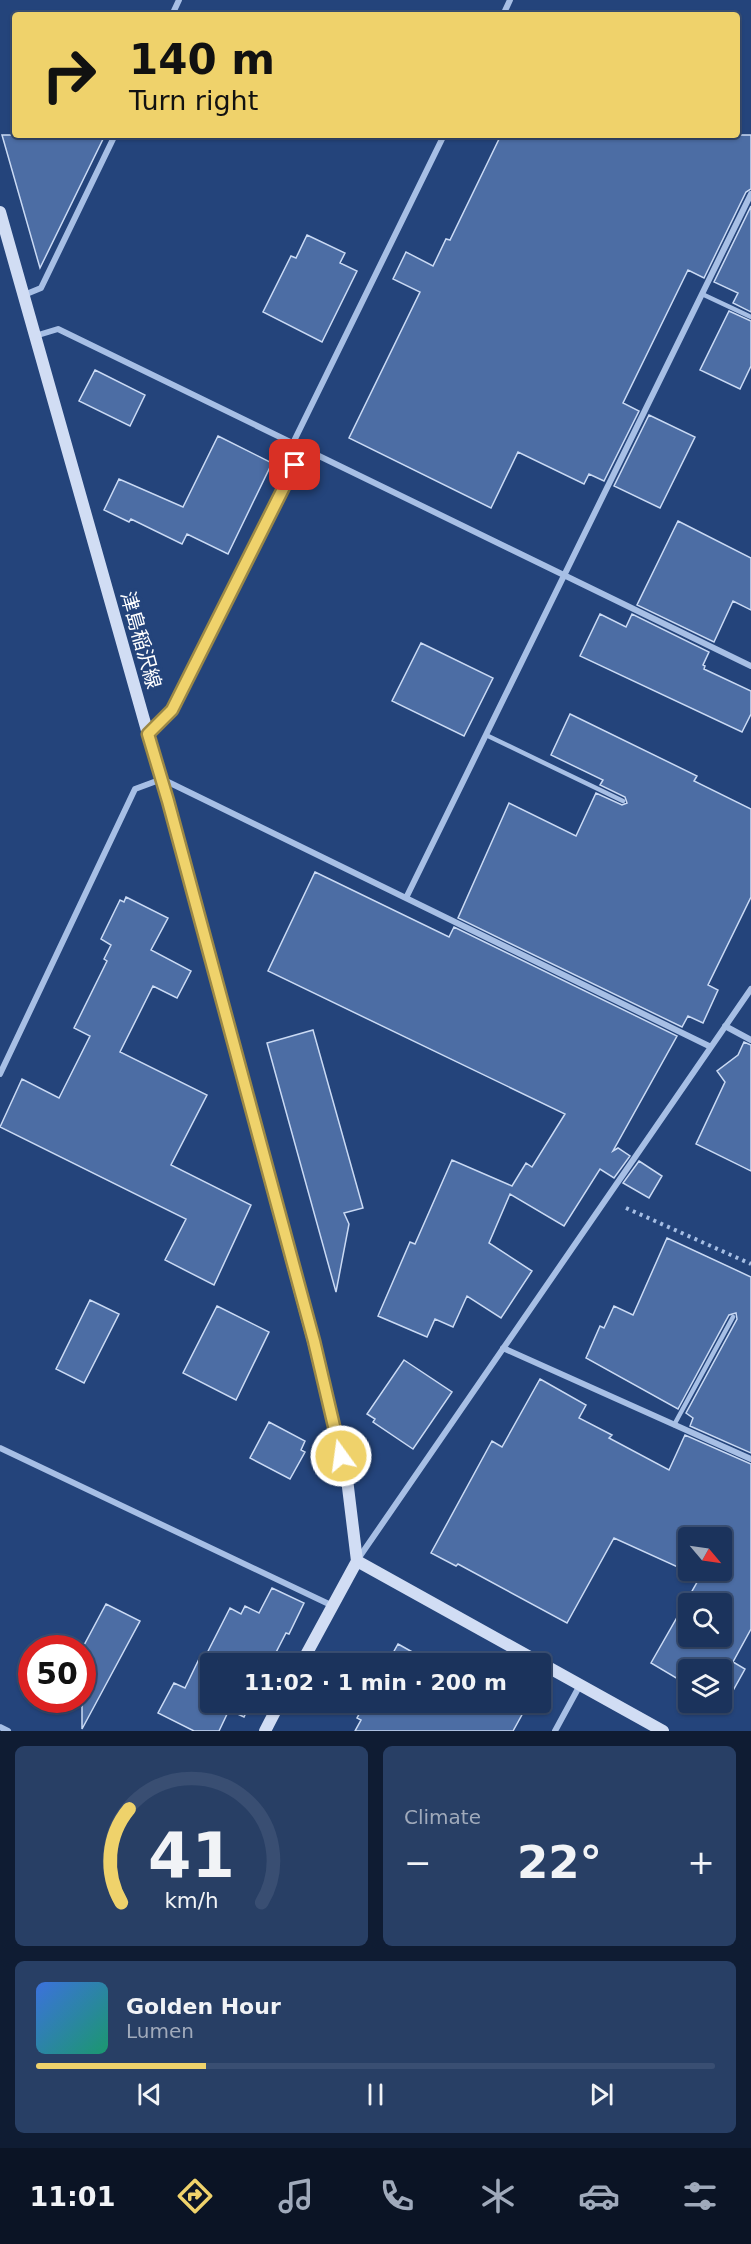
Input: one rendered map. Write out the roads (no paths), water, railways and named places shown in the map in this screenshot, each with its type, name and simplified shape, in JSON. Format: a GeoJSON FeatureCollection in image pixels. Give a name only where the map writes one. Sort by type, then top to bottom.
{"type":"FeatureCollection","features":[{"type":"Feature","properties":{"kind":"main road","name":"津島稲沢線"},"geometry":{"type":"LineString","coordinates":[[0,213],[162,779],[314,1341],[347,1479],[357,1561]]}},
{"type":"Feature","properties":{"kind":"main road"},"geometry":{"type":"LineString","coordinates":[[308,1653],[357,1561],[663,1731]]}},
{"type":"Feature","properties":{"kind":"main road"},"geometry":{"type":"LineString","coordinates":[[265,1731],[274,1713]]}},
{"type":"Feature","properties":{"kind":"street"},"geometry":{"type":"LineString","coordinates":[[24,296],[41,288],[114,138]]}},
{"type":"Feature","properties":{"kind":"street"},"geometry":{"type":"LineString","coordinates":[[292,443],[443,138]]}},
{"type":"Feature","properties":{"kind":"street"},"geometry":{"type":"LineString","coordinates":[[406,898],[751,194]]}},
{"type":"Feature","properties":{"kind":"street"},"geometry":{"type":"LineString","coordinates":[[35,336],[58,329],[751,666]]}},
{"type":"Feature","properties":{"kind":"street"},"geometry":{"type":"LineString","coordinates":[[148,734],[172,710],[303,448]]}},
{"type":"Feature","properties":{"kind":"street"},"geometry":{"type":"LineString","coordinates":[[0,1074],[135,789],[162,779],[711,1047]]}},
{"type":"Feature","properties":{"kind":"street"},"geometry":{"type":"LineString","coordinates":[[357,1561],[751,989]]}},
{"type":"Feature","properties":{"kind":"street"},"geometry":{"type":"LineString","coordinates":[[725,1026],[751,1040]]}},
{"type":"Feature","properties":{"kind":"street"},"geometry":{"type":"LineString","coordinates":[[503,1348],[751,1459]]}},
{"type":"Feature","properties":{"kind":"street"},"geometry":{"type":"LineString","coordinates":[[0,1448],[333,1606]]}},
{"type":"Feature","properties":{"kind":"street"},"geometry":{"type":"LineString","coordinates":[[555,1731],[580,1685]]}},
{"type":"Feature","properties":{"kind":"street"},"geometry":{"type":"LineString","coordinates":[[0,1727],[8,1731]]}},
{"type":"Feature","properties":{"kind":"lane"},"geometry":{"type":"LineString","coordinates":[[702,294],[751,317]]}},
{"type":"Feature","properties":{"kind":"lane"},"geometry":{"type":"LineString","coordinates":[[486,735],[622,801]]}},
{"type":"Feature","properties":{"kind":"lane"},"geometry":{"type":"LineString","coordinates":[[674,1425],[734,1317]]}}]}
